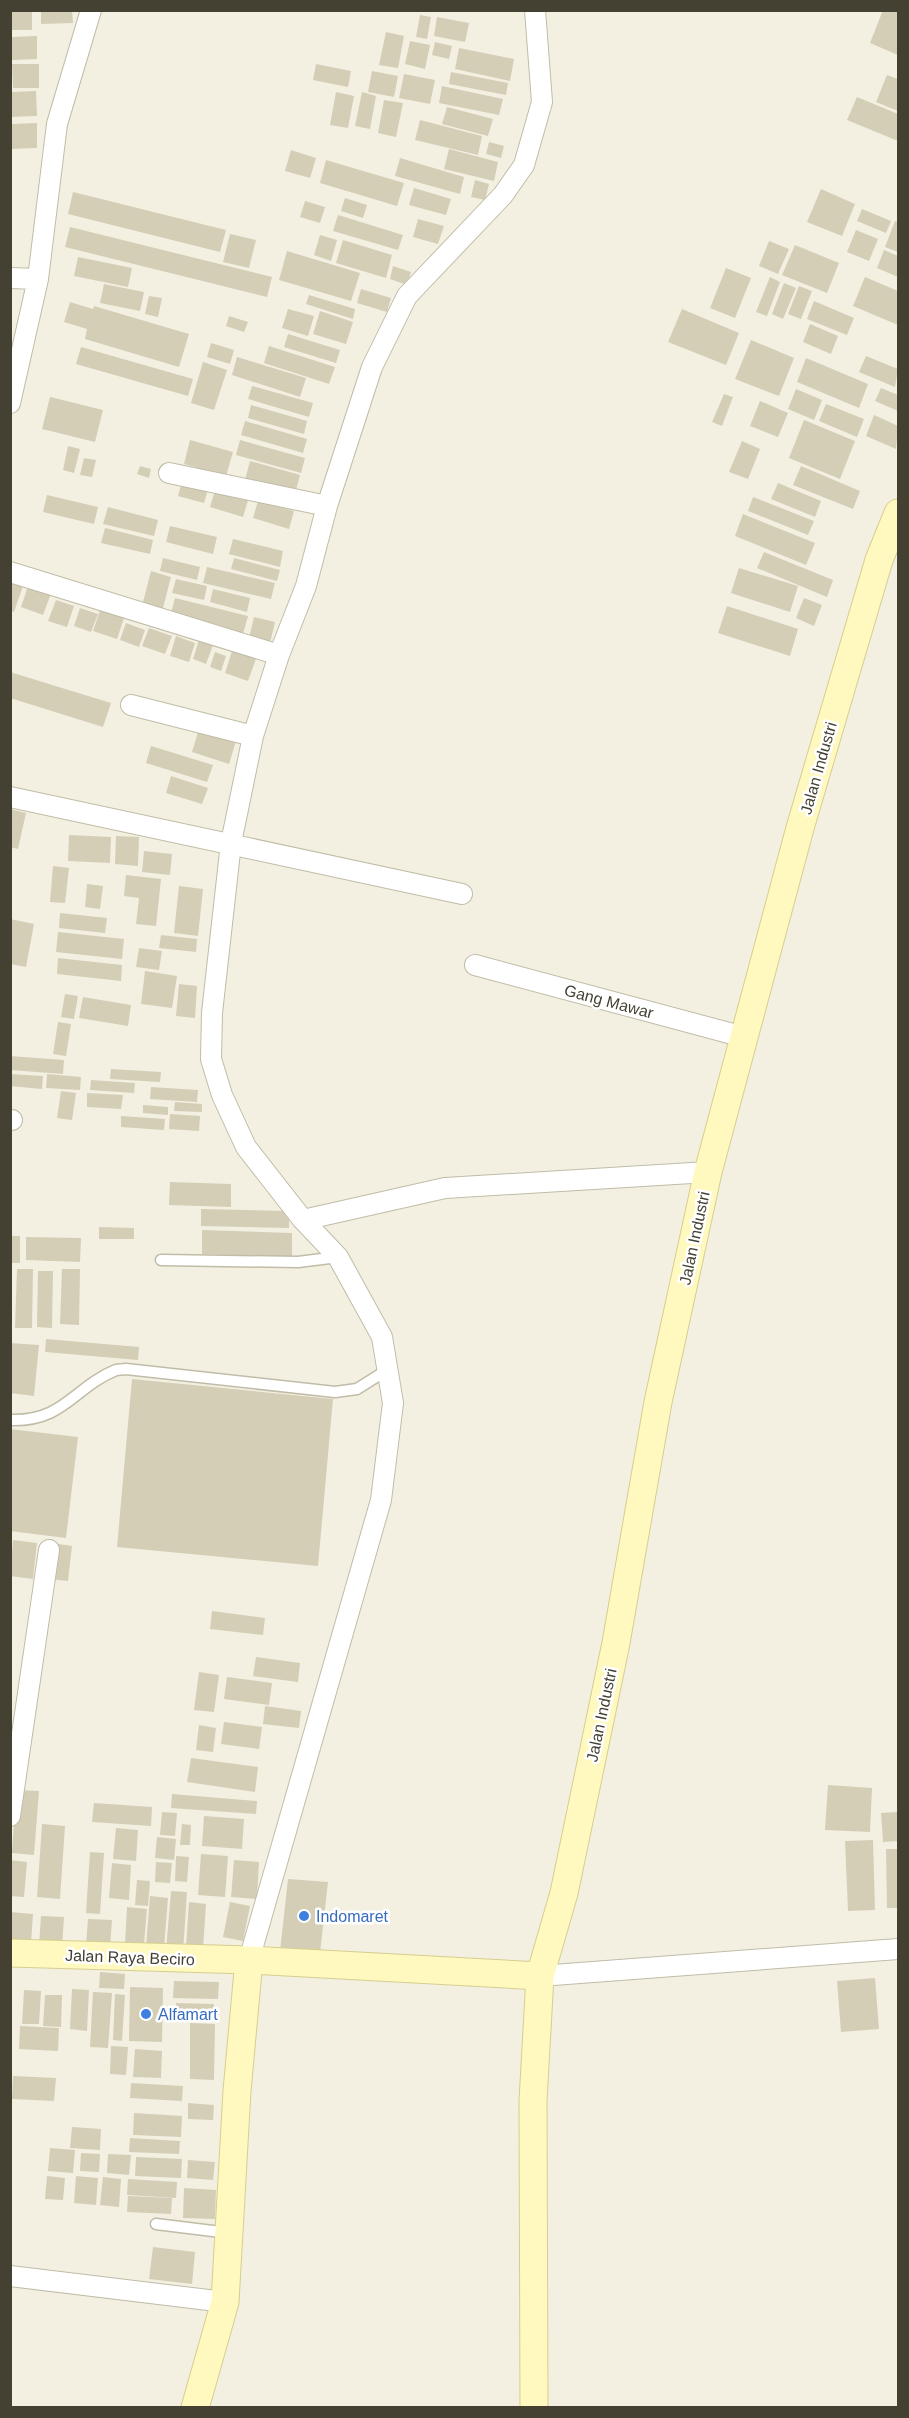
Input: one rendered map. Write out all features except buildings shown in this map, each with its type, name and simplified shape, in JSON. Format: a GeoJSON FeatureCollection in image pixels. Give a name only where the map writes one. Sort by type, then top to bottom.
{"type":"FeatureCollection","features":[{"type":"Feature","properties":{"kind":"street"},"geometry":{"type":"LineString","coordinates":[[10,403],[37,287],[57,123],[91,10]]}},
{"type":"Feature","properties":{"kind":"street"},"geometry":{"type":"LineString","coordinates":[[195,2408],[225,2302],[237,2091],[249,1960],[381,1500],[393,1403],[382,1337],[338,1257],[303,1220],[246,1147],[222,1095],[211,1059],[212,1013],[231,843],[254,736],[279,656],[306,586],[327,506],[372,367],[407,296],[503,195],[524,165],[542,102],[535,10]]}},
{"type":"Feature","properties":{"kind":"street"},"geometry":{"type":"LineString","coordinates":[[10,278],[37,287]]}},
{"type":"Feature","properties":{"kind":"street"},"geometry":{"type":"LineString","coordinates":[[10,290],[37,287]]}},
{"type":"Feature","properties":{"kind":"street"},"geometry":{"type":"LineString","coordinates":[[169,473],[327,506]]}},
{"type":"Feature","properties":{"kind":"street","name":"Jalan Industri"},"geometry":{"type":"LineString","coordinates":[[534,2408],[533,2101],[540,1976],[569,1870],[616,1643],[658,1402],[708,1172],[803,817],[879,560],[898,513]]}},
{"type":"Feature","properties":{"kind":"street"},"geometry":{"type":"LineString","coordinates":[[10,572],[279,656]]}},
{"type":"Feature","properties":{"kind":"street"},"geometry":{"type":"LineString","coordinates":[[131,705],[254,736]]}},
{"type":"Feature","properties":{"kind":"street"},"geometry":{"type":"LineString","coordinates":[[10,796],[462,894]]}},
{"type":"Feature","properties":{"kind":"street","name":"Gang Mawar"},"geometry":{"type":"LineString","coordinates":[[474,965],[744,1037]]}},
{"type":"Feature","properties":{"kind":"street"},"geometry":{"type":"LineString","coordinates":[[303,1220],[445,1188],[708,1172]]}},
{"type":"Feature","properties":{"kind":"street"},"geometry":{"type":"LineString","coordinates":[[10,1816],[12,1780],[48,1550]]}},
{"type":"Feature","properties":{"kind":"street"},"geometry":{"type":"LineString","coordinates":[[540,1976],[898,1949]]}},
{"type":"Feature","properties":{"kind":"street","name":"Jalan Raya Beciro"},"geometry":{"type":"LineString","coordinates":[[10,1953],[249,1960],[540,1976]]}},
{"type":"Feature","properties":{"kind":"street"},"geometry":{"type":"LineString","coordinates":[[10,2276],[225,2302]]}},
{"type":"Feature","properties":{"kind":"lane"},"geometry":{"type":"LineString","coordinates":[[161,1260],[298,1262],[338,1257]]}},
{"type":"Feature","properties":{"kind":"lane"},"geometry":{"type":"LineString","coordinates":[[10,1420],[33,1419],[49,1415],[110,1372],[126,1369],[335,1392],[357,1389],[387,1370]]}},
{"type":"Feature","properties":{"kind":"lane"},"geometry":{"type":"LineString","coordinates":[[156,2224],[229,2233]]}},
{"type":"Feature","properties":{"kind":"place","name":"Indomaret"},"geometry":{"type":"Point","coordinates":[304,1916]}},
{"type":"Feature","properties":{"kind":"place","name":"Alfamart"},"geometry":{"type":"Point","coordinates":[146,2014]}}]}
